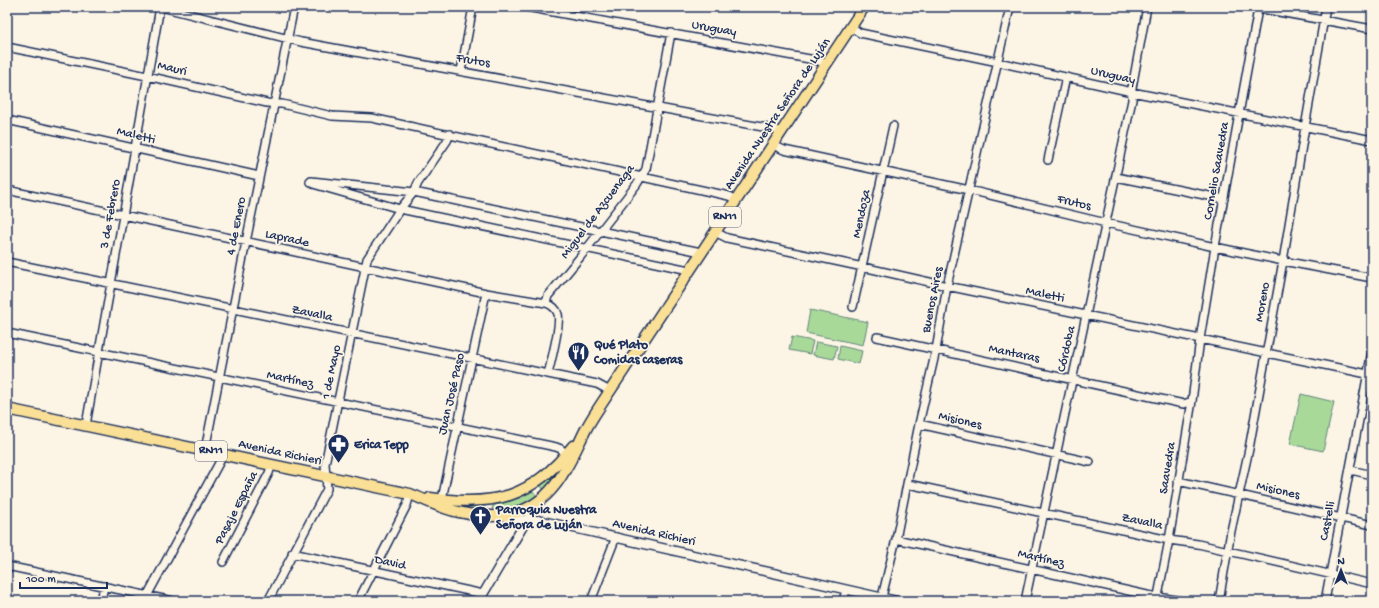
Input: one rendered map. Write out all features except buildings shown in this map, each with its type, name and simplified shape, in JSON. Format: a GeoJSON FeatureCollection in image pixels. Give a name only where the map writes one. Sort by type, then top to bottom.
{"type":"FeatureCollection","features":[{"type":"Feature","properties":{"kind":"main road","name":"Avenida Nuestra Señora de Luján"},"geometry":{"type":"LineString","coordinates":[[502,516],[518,513],[538,502],[562,475],[587,428],[610,391],[864,7]]}},
{"type":"Feature","properties":{"kind":"main road","name":"Avenida Richieri"},"geometry":{"type":"LineString","coordinates":[[7,409],[272,464],[412,495],[459,512],[489,516],[502,516]]}},
{"type":"Feature","properties":{"kind":"main road","name":"RN11"},"geometry":{"type":"LineString","coordinates":[[412,495],[470,502],[489,500],[511,494],[531,486],[554,468],[587,428]]}},
{"type":"Feature","properties":{"kind":"main road"},"geometry":{"type":"LineString","coordinates":[[531,486],[539,490],[541,496],[538,502]]}},
{"type":"Feature","properties":{"kind":"main road"},"geometry":{"type":"LineString","coordinates":[[489,500],[486,506],[489,516]]}},
{"type":"Feature","properties":{"kind":"street","name":"Frutos"},"geometry":{"type":"LineString","coordinates":[[161,7],[287,38],[773,129],[782,132]]}},
{"type":"Feature","properties":{"kind":"street","name":"3 de Febrero"},"geometry":{"type":"LineString","coordinates":[[86,425],[134,148],[161,7]]}},
{"type":"Feature","properties":{"kind":"street","name":"4 de Enero"},"geometry":{"type":"LineString","coordinates":[[205,450],[218,377],[294,7]]}},
{"type":"Feature","properties":{"kind":"street"},"geometry":{"type":"LineString","coordinates":[[461,71],[473,7]]}},
{"type":"Feature","properties":{"kind":"street","name":"Uruguay"},"geometry":{"type":"LineString","coordinates":[[526,7],[551,9],[816,60],[827,64]]}},
{"type":"Feature","properties":{"kind":"street","name":"Buenos Aires"},"geometry":{"type":"LineString","coordinates":[[882,597],[908,484],[919,424],[936,350],[947,286],[1010,7]]}},
{"type":"Feature","properties":{"kind":"street","name":"Córdoba"},"geometry":{"type":"LineString","coordinates":[[1025,601],[1132,100],[1132,92],[1147,7]]}},
{"type":"Feature","properties":{"kind":"street","name":"Moreno"},"geometry":{"type":"LineString","coordinates":[[1219,601],[1283,261],[1326,7]]}},
{"type":"Feature","properties":{"kind":"street"},"geometry":{"type":"LineString","coordinates":[[1255,8],[1372,29]]}},
{"type":"Feature","properties":{"kind":"street","name":"Cornelio Saavedra"},"geometry":{"type":"LineString","coordinates":[[1200,339],[1239,114],[1255,8]]}},
{"type":"Feature","properties":{"kind":"street","name":"Uruguay"},"geometry":{"type":"LineString","coordinates":[[851,27],[860,33],[1132,92],[1372,140]]}},
{"type":"Feature","properties":{"kind":"street","name":"Miguel de Azcuenaga"},"geometry":{"type":"LineString","coordinates":[[546,303],[548,296],[600,231],[646,169],[671,33]]}},
{"type":"Feature","properties":{"kind":"street","name":"Mauri"},"geometry":{"type":"LineString","coordinates":[[7,47],[332,116],[372,118],[450,134],[729,196],[737,200]]}},
{"type":"Feature","properties":{"kind":"street"},"geometry":{"type":"LineString","coordinates":[[1048,160],[1066,77]]}},
{"type":"Feature","properties":{"kind":"street","name":"Maletti"},"geometry":{"type":"LineString","coordinates":[[7,120],[259,176]]}},
{"type":"Feature","properties":{"kind":"street","name":"Mendoza"},"geometry":{"type":"LineString","coordinates":[[853,307],[884,173],[893,126]]}},
{"type":"Feature","properties":{"kind":"street","name":"1 de Mayo"},"geometry":{"type":"LineString","coordinates":[[268,601],[327,489],[325,464],[367,259],[400,209],[414,192],[418,183],[447,141],[450,134]]}},
{"type":"Feature","properties":{"kind":"street","name":"Frutos"},"geometry":{"type":"LineString","coordinates":[[773,145],[784,150],[884,173],[968,190],[1106,223],[1215,247],[1372,278]]}},
{"type":"Feature","properties":{"kind":"street"},"geometry":{"type":"LineString","coordinates":[[1116,177],[1224,199]]}},
{"type":"Feature","properties":{"kind":"street"},"geometry":{"type":"LineString","coordinates":[[689,270],[400,209],[311,184],[310,182],[414,192],[701,252]]}},
{"type":"Feature","properties":{"kind":"street","name":"Laprade"},"geometry":{"type":"LineString","coordinates":[[7,190],[486,293],[546,303]]}},
{"type":"Feature","properties":{"kind":"street","name":"Maletti"},"geometry":{"type":"LineString","coordinates":[[715,232],[727,238],[947,286],[1370,374]]}},
{"type":"Feature","properties":{"kind":"street","name":"Zavalla"},"geometry":{"type":"LineString","coordinates":[[7,262],[597,384],[610,391]]}},
{"type":"Feature","properties":{"kind":"street","name":"Juan José Paso"},"geometry":{"type":"LineString","coordinates":[[442,499],[486,293]]}},
{"type":"Feature","properties":{"kind":"street"},"geometry":{"type":"LineString","coordinates":[[546,303],[552,306],[558,314],[559,320],[548,374]]}},
{"type":"Feature","properties":{"kind":"street","name":"Martínez"},"geometry":{"type":"LineString","coordinates":[[7,333],[556,447],[561,449],[566,454]]}},
{"type":"Feature","properties":{"kind":"street","name":"Mantaras"},"geometry":{"type":"LineString","coordinates":[[877,337],[1179,403],[1184,404],[1192,401]]}},
{"type":"Feature","properties":{"kind":"street","name":"Saavedra"},"geometry":{"type":"LineString","coordinates":[[1157,599],[1169,540],[1192,401],[1200,339]]}},
{"type":"Feature","properties":{"kind":"street","name":"Castelli"},"geometry":{"type":"LineString","coordinates":[[1325,601],[1370,374],[1372,351]]}},
{"type":"Feature","properties":{"kind":"street","name":"Misiones"},"geometry":{"type":"LineString","coordinates":[[919,424],[1090,462]]}},
{"type":"Feature","properties":{"kind":"street"},"geometry":{"type":"LineString","coordinates":[[147,596],[223,454]]}},
{"type":"Feature","properties":{"kind":"street","name":"Pasaje España"},"geometry":{"type":"LineString","coordinates":[[223,562],[269,473],[272,464]]}},
{"type":"Feature","properties":{"kind":"street"},"geometry":{"type":"LineString","coordinates":[[1351,470],[1372,475]]}},
{"type":"Feature","properties":{"kind":"street","name":"Misiones"},"geometry":{"type":"LineString","coordinates":[[1178,481],[1372,525]]}},
{"type":"Feature","properties":{"kind":"street","name":"Zavalla"},"geometry":{"type":"LineString","coordinates":[[908,484],[1169,540],[1198,544],[1372,584]]}},
{"type":"Feature","properties":{"kind":"street"},"geometry":{"type":"LineString","coordinates":[[358,601],[412,495]]}},
{"type":"Feature","properties":{"kind":"street"},"geometry":{"type":"LineString","coordinates":[[481,598],[538,502]]}},
{"type":"Feature","properties":{"kind":"street","name":"Avenida Richieri"},"geometry":{"type":"LineString","coordinates":[[502,516],[526,521],[538,520],[897,601]]}},
{"type":"Feature","properties":{"kind":"street"},"geometry":{"type":"LineString","coordinates":[[591,601],[616,537]]}},
{"type":"Feature","properties":{"kind":"street","name":"Martínez"},"geometry":{"type":"LineString","coordinates":[[896,539],[1157,599],[1182,601]]}},
{"type":"Feature","properties":{"kind":"street","name":"David"},"geometry":{"type":"LineString","coordinates":[[292,553],[481,598]]}},
{"type":"Feature","properties":{"kind":"street"},"geometry":{"type":"LineString","coordinates":[[7,566],[173,601]]}},
{"type":"Feature","properties":{"kind":"street"},"geometry":{"type":"LineString","coordinates":[[101,601],[104,586]]}},
{"type":"Feature","properties":{"kind":"street"},"geometry":{"type":"LineString","coordinates":[[843,601],[846,590]]}},
{"type":"Feature","properties":{"kind":"green space"},"geometry":{"type":"Polygon","coordinates":[[[810,310],[868,322],[863,345],[806,333],[810,310]]]}},
{"type":"Feature","properties":{"kind":"green space"},"geometry":{"type":"Polygon","coordinates":[[[792,337],[813,341],[810,354],[789,350],[792,337]]]}},
{"type":"Feature","properties":{"kind":"green space"},"geometry":{"type":"Polygon","coordinates":[[[816,342],[837,346],[834,359],[813,355],[816,342]]]}},
{"type":"Feature","properties":{"kind":"green space"},"geometry":{"type":"Polygon","coordinates":[[[840,346],[862,351],[859,364],[838,359],[840,346]]]}},
{"type":"Feature","properties":{"kind":"green space"},"geometry":{"type":"Polygon","coordinates":[[[1301,394],[1334,402],[1323,451],[1290,444],[1301,394]]]}},
{"type":"Feature","properties":{"kind":"green space"},"geometry":{"type":"Polygon","coordinates":[[[560,467],[561,469],[544,492],[542,487],[538,484],[560,467]]]}},
{"type":"Feature","properties":{"kind":"green space"},"geometry":{"type":"Polygon","coordinates":[[[530,490],[535,493],[536,499],[519,509],[494,511],[492,508],[495,502],[530,490]]]}},
{"type":"Feature","properties":{"kind":"green space"},"geometry":{"type":"Polygon","coordinates":[[[440,502],[484,504],[484,513],[471,512],[440,502]]]}},
{"type":"Feature","properties":{"kind":"place","name":"Qué Plato Comidas caseras"},"geometry":{"type":"Point","coordinates":[578,372]}},
{"type":"Feature","properties":{"kind":"place","name":"Erica Tepp"},"geometry":{"type":"Point","coordinates":[339,464]}},
{"type":"Feature","properties":{"kind":"place","name":"Parroquia Nuestra Señora de Luján"},"geometry":{"type":"Point","coordinates":[480,536]}}]}
